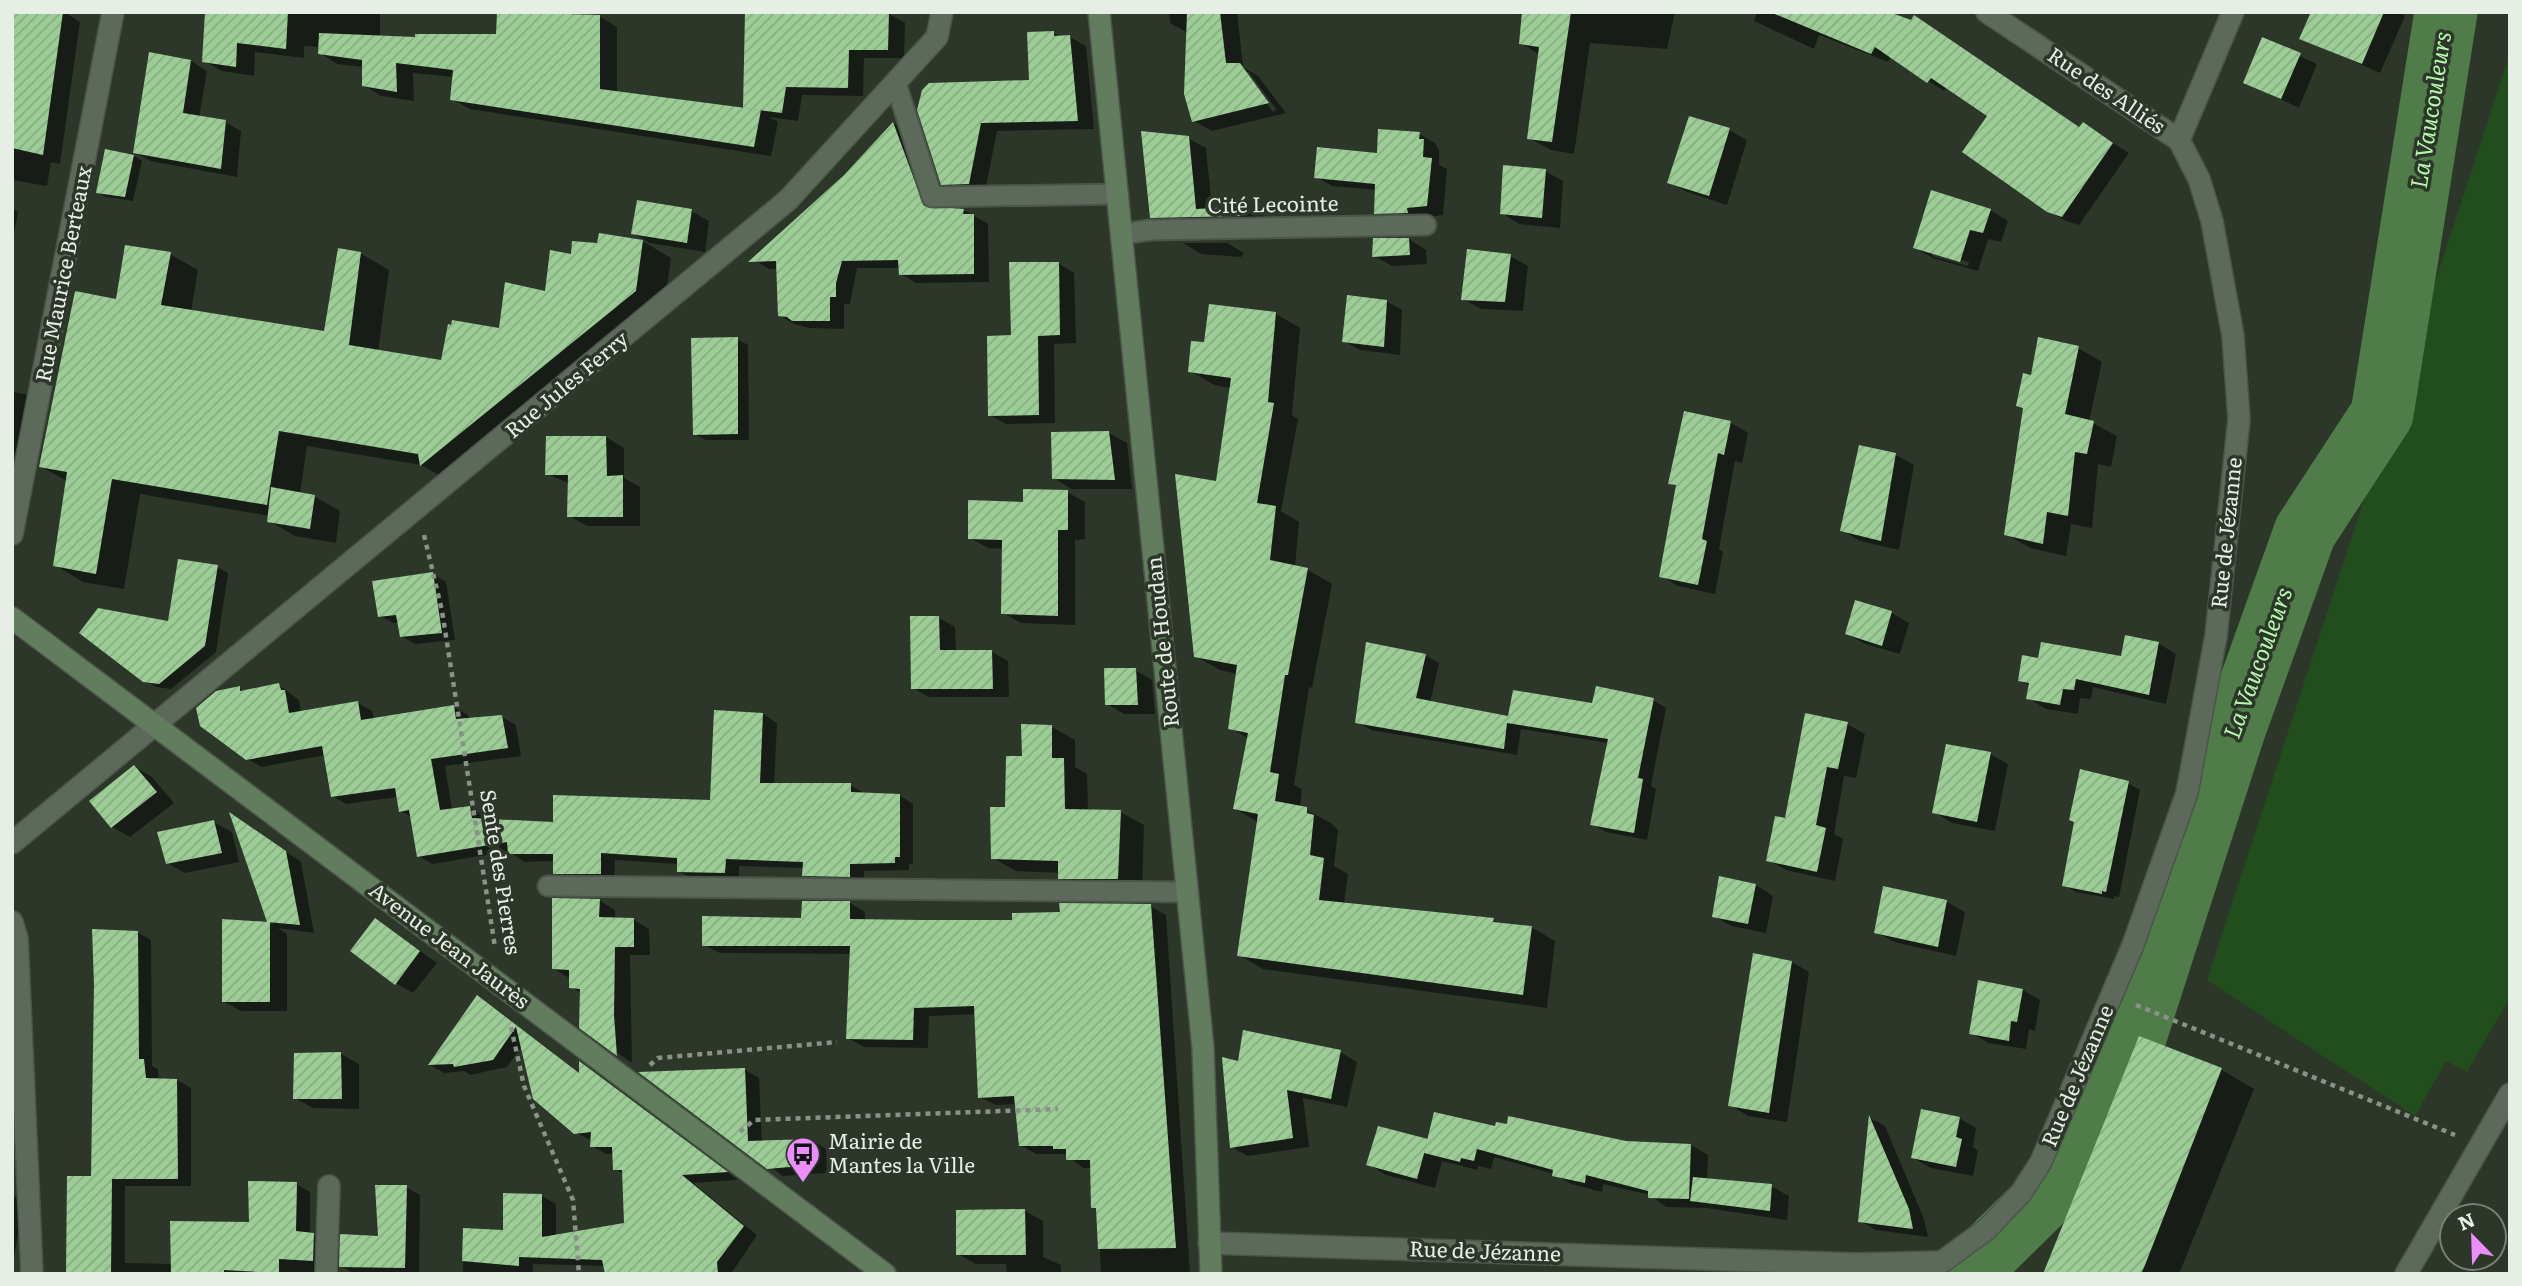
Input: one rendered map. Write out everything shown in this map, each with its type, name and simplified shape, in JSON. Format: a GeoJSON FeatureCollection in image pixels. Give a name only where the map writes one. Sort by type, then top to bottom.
{"type":"FeatureCollection","features":[{"type":"Feature","properties":{"kind":"main road","name":"Route de Houdan"},"geometry":{"type":"LineString","coordinates":[[1100,12],[1203,1048],[1211,1274]]}},
{"type":"Feature","properties":{"kind":"main road","name":"Avenue Jean Jaurès"},"geometry":{"type":"LineString","coordinates":[[12,618],[885,1274]]}},
{"type":"Feature","properties":{"kind":"street","name":"Rue Maurice Berteaux"},"geometry":{"type":"LineString","coordinates":[[12,534],[113,12]]}},
{"type":"Feature","properties":{"kind":"street","name":"Rue Jules Ferry"},"geometry":{"type":"LineString","coordinates":[[12,843],[788,200],[937,37],[942,12]]}},
{"type":"Feature","properties":{"kind":"street","name":"Rue des Alliés"},"geometry":{"type":"LineString","coordinates":[[1987,12],[2179,140],[2233,12]]}},
{"type":"Feature","properties":{"kind":"street","name":"Rue de Jézanne"},"geometry":{"type":"LineString","coordinates":[[1209,1243],[1781,1262],[1942,1262],[1987,1229],[2021,1193],[2041,1162],[2112,997],[2187,793],[2216,636],[2239,419],[2233,336],[2212,221],[2199,179],[2179,140]]}},
{"type":"Feature","properties":{"kind":"street"},"geometry":{"type":"LineString","coordinates":[[12,922],[16,938],[32,1274]]}},
{"type":"Feature","properties":{"kind":"street"},"geometry":{"type":"LineString","coordinates":[[2406,1274],[2510,1094]]}},
{"type":"Feature","properties":{"kind":"street"},"geometry":{"type":"LineString","coordinates":[[326,1274],[329,1186]]}},
{"type":"Feature","properties":{"kind":"lane"},"geometry":{"type":"LineString","coordinates":[[896,84],[932,197],[1118,194]]}},
{"type":"Feature","properties":{"kind":"lane","name":"Cité Lecointe"},"geometry":{"type":"LineString","coordinates":[[1122,234],[1150,230],[1426,225]]}},
{"type":"Feature","properties":{"kind":"lane"},"geometry":{"type":"LineString","coordinates":[[548,886],[1188,891]]}},
{"type":"Feature","properties":{"kind":"path","name":"Sente des Pierres"},"geometry":{"type":"LineString","coordinates":[[416,510],[432,561],[442,611],[501,986],[524,1086],[573,1200],[579,1274]]}},
{"type":"Feature","properties":{"kind":"path"},"geometry":{"type":"LineString","coordinates":[[2135,1004],[2481,1146]]}},
{"type":"Feature","properties":{"kind":"path"},"geometry":{"type":"LineString","coordinates":[[631,1082],[658,1058],[837,1042]]}},
{"type":"Feature","properties":{"kind":"path"},"geometry":{"type":"LineString","coordinates":[[720,1148],[754,1120],[1058,1109]]}},
{"type":"Feature","properties":{"kind":"green space"},"geometry":{"type":"Polygon","coordinates":[[[2510,53],[2510,997],[2467,1072],[2446,1061],[2415,1116],[2207,980],[2510,53]]]}},
{"type":"Feature","properties":{"kind":"building"},"geometry":{"type":"Polygon","coordinates":[[[12,12],[63,12],[43,155],[12,148],[12,12]]]}},
{"type":"Feature","properties":{"kind":"building"},"geometry":{"type":"Polygon","coordinates":[[[205,12],[288,12],[286,49],[237,43],[236,67],[202,62],[205,12]]]}},
{"type":"Feature","properties":{"kind":"building"},"geometry":{"type":"Polygon","coordinates":[[[497,12],[600,15],[600,89],[761,110],[754,147],[450,100],[453,70],[396,63],[397,92],[362,86],[362,60],[318,54],[319,33],[415,37],[415,34],[496,34],[497,12]]]}},
{"type":"Feature","properties":{"kind":"building"},"geometry":{"type":"Polygon","coordinates":[[[745,12],[889,12],[888,50],[849,50],[848,88],[786,87],[782,113],[743,108],[745,12]]]}},
{"type":"Feature","properties":{"kind":"building"},"geometry":{"type":"Polygon","coordinates":[[[1187,12],[1220,12],[1226,63],[1240,63],[1269,103],[1192,122],[1184,94],[1187,12]]]}},
{"type":"Feature","properties":{"kind":"building"},"geometry":{"type":"Polygon","coordinates":[[[1522,12],[1571,12],[1552,142],[1527,139],[1539,47],[1519,44],[1522,12]]]}},
{"type":"Feature","properties":{"kind":"building"},"geometry":{"type":"Polygon","coordinates":[[[1770,12],[1889,12],[1911,20],[1914,15],[2079,127],[2083,122],[2113,143],[2062,217],[2047,212],[1962,152],[1987,116],[1931,78],[1927,83],[1875,47],[1871,54],[1770,12]]]}},
{"type":"Feature","properties":{"kind":"building"},"geometry":{"type":"Polygon","coordinates":[[[2311,12],[2384,12],[2362,64],[2299,39],[2311,12]]]}},
{"type":"Feature","properties":{"kind":"building"},"geometry":{"type":"Polygon","coordinates":[[[1054,31],[1054,36],[1070,35],[1078,121],[981,123],[969,184],[941,185],[917,110],[922,90],[929,83],[1029,80],[1027,32],[1054,31]]]}},
{"type":"Feature","properties":{"kind":"building"},"geometry":{"type":"Polygon","coordinates":[[[2262,37],[2301,53],[2281,99],[2243,83],[2262,37]]]}},
{"type":"Feature","properties":{"kind":"building"},"geometry":{"type":"Polygon","coordinates":[[[149,52],[191,60],[183,113],[226,120],[221,169],[133,153],[149,52]]]}},
{"type":"Feature","properties":{"kind":"building"},"geometry":{"type":"Polygon","coordinates":[[[1689,116],[1730,128],[1709,196],[1667,183],[1689,116]]]}},
{"type":"Feature","properties":{"kind":"building"},"geometry":{"type":"Polygon","coordinates":[[[893,122],[924,206],[964,209],[963,214],[974,214],[974,274],[899,275],[898,260],[842,261],[836,283],[836,297],[830,297],[830,321],[792,321],[778,316],[776,261],[748,262],[844,175],[893,122]]]}},
{"type":"Feature","properties":{"kind":"building"},"geometry":{"type":"Polygon","coordinates":[[[1378,129],[1420,132],[1419,139],[1424,139],[1423,157],[1432,158],[1427,206],[1407,208],[1408,213],[1374,214],[1375,184],[1314,178],[1317,147],[1377,153],[1378,129]]]}},
{"type":"Feature","properties":{"kind":"building"},"geometry":{"type":"Polygon","coordinates":[[[1141,131],[1189,136],[1196,209],[1249,206],[1243,216],[1150,218],[1141,131]]]}},
{"type":"Feature","properties":{"kind":"building"},"geometry":{"type":"Polygon","coordinates":[[[105,149],[134,155],[125,197],[96,193],[105,149]]]}},
{"type":"Feature","properties":{"kind":"building"},"geometry":{"type":"Polygon","coordinates":[[[1503,165],[1546,169],[1542,218],[1500,214],[1503,165]]]}},
{"type":"Feature","properties":{"kind":"building"},"geometry":{"type":"Polygon","coordinates":[[[1931,190],[1991,209],[1983,233],[1970,230],[1960,262],[1913,248],[1931,190]]]}},
{"type":"Feature","properties":{"kind":"building"},"geometry":{"type":"Polygon","coordinates":[[[637,200],[692,209],[687,243],[631,234],[637,200]]]}},
{"type":"Feature","properties":{"kind":"building"},"geometry":{"type":"Polygon","coordinates":[[[599,233],[643,240],[636,291],[420,466],[418,454],[279,431],[267,505],[112,479],[96,574],[53,566],[67,472],[39,467],[75,291],[116,299],[125,245],[171,252],[161,305],[324,331],[338,248],[361,252],[349,345],[441,360],[448,324],[451,325],[452,320],[499,328],[505,282],[545,291],[550,250],[571,254],[572,241],[597,243],[599,233]]]}},
{"type":"Feature","properties":{"kind":"building"},"geometry":{"type":"Polygon","coordinates":[[[1373,238],[1409,238],[1410,255],[1372,257],[1373,238]]]}},
{"type":"Feature","properties":{"kind":"building"},"geometry":{"type":"Polygon","coordinates":[[[1467,249],[1511,254],[1505,302],[1461,300],[1467,249]]]}},
{"type":"Feature","properties":{"kind":"building"},"geometry":{"type":"Polygon","coordinates":[[[1009,262],[1059,262],[1060,335],[1038,336],[1039,415],[988,416],[987,336],[1011,335],[1009,262]]]}},
{"type":"Feature","properties":{"kind":"building"},"geometry":{"type":"Polygon","coordinates":[[[1347,295],[1387,300],[1384,347],[1342,342],[1347,295]]]}},
{"type":"Feature","properties":{"kind":"building"},"geometry":{"type":"Polygon","coordinates":[[[1209,304],[1276,312],[1268,402],[1274,403],[1257,503],[1276,506],[1270,560],[1308,568],[1288,675],[1285,675],[1270,772],[1279,774],[1275,801],[1307,807],[1307,813],[1314,815],[1310,855],[1324,858],[1319,900],[1494,918],[1493,922],[1532,926],[1523,995],[1237,956],[1258,814],[1233,809],[1248,733],[1228,729],[1237,665],[1194,657],[1175,474],[1216,481],[1231,378],[1188,372],[1191,341],[1204,342],[1209,304]]]}},
{"type":"Feature","properties":{"kind":"building"},"geometry":{"type":"Polygon","coordinates":[[[738,337],[738,434],[693,435],[691,338],[738,337]]]}},
{"type":"Feature","properties":{"kind":"building"},"geometry":{"type":"Polygon","coordinates":[[[2038,337],[2079,346],[2065,414],[2094,421],[2087,454],[2075,452],[2068,516],[2047,512],[2043,544],[2004,535],[2023,408],[2016,406],[2023,373],[2031,375],[2038,337]]]}},
{"type":"Feature","properties":{"kind":"building"},"geometry":{"type":"Polygon","coordinates":[[[1684,411],[1731,421],[1724,455],[1718,453],[1702,539],[1707,541],[1698,585],[1659,577],[1676,485],[1668,484],[1684,411]]]}},
{"type":"Feature","properties":{"kind":"building"},"geometry":{"type":"Polygon","coordinates":[[[1109,431],[1115,480],[1052,479],[1051,432],[1109,431]]]}},
{"type":"Feature","properties":{"kind":"building"},"geometry":{"type":"Polygon","coordinates":[[[546,436],[606,436],[607,476],[623,475],[623,517],[567,517],[568,475],[545,475],[546,436]]]}},
{"type":"Feature","properties":{"kind":"building"},"geometry":{"type":"Polygon","coordinates":[[[1859,445],[1896,453],[1881,541],[1840,531],[1859,445]]]}},
{"type":"Feature","properties":{"kind":"building"},"geometry":{"type":"Polygon","coordinates":[[[271,487],[315,495],[310,529],[267,522],[271,487]]]}},
{"type":"Feature","properties":{"kind":"building"},"geometry":{"type":"Polygon","coordinates":[[[1023,489],[1068,490],[1068,530],[1058,530],[1058,616],[1001,614],[1002,540],[968,539],[968,500],[1023,502],[1023,489]]]}},
{"type":"Feature","properties":{"kind":"building"},"geometry":{"type":"Polygon","coordinates":[[[178,559],[218,565],[205,646],[159,684],[143,682],[79,633],[98,608],[168,621],[178,559]]]}},
{"type":"Feature","properties":{"kind":"building"},"geometry":{"type":"Polygon","coordinates":[[[433,572],[442,633],[400,637],[396,615],[378,617],[372,581],[433,572]]]}},
{"type":"Feature","properties":{"kind":"building"},"geometry":{"type":"Polygon","coordinates":[[[1855,600],[1892,611],[1882,646],[1845,634],[1855,600]]]}},
{"type":"Feature","properties":{"kind":"building"},"geometry":{"type":"Polygon","coordinates":[[[910,616],[939,616],[940,650],[992,650],[993,689],[911,689],[910,616]]]}},
{"type":"Feature","properties":{"kind":"building"},"geometry":{"type":"Polygon","coordinates":[[[2125,635],[2159,642],[2149,695],[2076,679],[2074,690],[2063,689],[2060,705],[2026,699],[2029,683],[2018,681],[2022,655],[2038,658],[2041,642],[2121,656],[2125,635]]]}},
{"type":"Feature","properties":{"kind":"building"},"geometry":{"type":"Polygon","coordinates":[[[1366,642],[1426,654],[1416,698],[1456,706],[1508,716],[1513,690],[1592,703],[1596,686],[1654,698],[1638,778],[1643,779],[1634,833],[1590,825],[1608,739],[1507,723],[1504,749],[1355,723],[1366,642]]]}},
{"type":"Feature","properties":{"kind":"building"},"geometry":{"type":"Polygon","coordinates":[[[1104,668],[1136,668],[1138,705],[1105,705],[1104,668]]]}},
{"type":"Feature","properties":{"kind":"building"},"geometry":{"type":"Polygon","coordinates":[[[279,683],[281,690],[285,690],[289,713],[358,701],[361,720],[454,705],[456,719],[502,715],[508,748],[431,759],[440,810],[470,806],[472,818],[553,822],[553,795],[710,800],[714,710],[763,713],[760,783],[851,783],[851,792],[900,794],[900,857],[895,857],[895,863],[850,864],[850,877],[802,876],[803,862],[726,859],[725,873],[677,872],[677,858],[601,853],[601,874],[553,874],[553,854],[508,854],[507,842],[417,857],[409,810],[399,812],[395,788],[331,797],[322,746],[246,760],[200,726],[196,708],[216,691],[240,686],[240,691],[279,683]]]}},
{"type":"Feature","properties":{"kind":"building"},"geometry":{"type":"Polygon","coordinates":[[[1805,713],[1848,722],[1838,769],[1827,767],[1816,825],[1826,828],[1817,872],[1766,861],[1775,816],[1785,818],[1805,713]]]}},
{"type":"Feature","properties":{"kind":"building"},"geometry":{"type":"Polygon","coordinates":[[[1021,724],[1052,725],[1052,758],[1064,758],[1065,809],[1121,810],[1118,879],[1058,879],[1058,861],[991,859],[990,807],[1005,807],[1006,756],[1022,756],[1021,724]]]}},
{"type":"Feature","properties":{"kind":"building"},"geometry":{"type":"Polygon","coordinates":[[[1946,744],[1991,752],[1977,822],[1932,813],[1946,744]]]}},
{"type":"Feature","properties":{"kind":"building"},"geometry":{"type":"Polygon","coordinates":[[[134,765],[157,792],[111,828],[89,801],[134,765]]]}},
{"type":"Feature","properties":{"kind":"building"},"geometry":{"type":"Polygon","coordinates":[[[2080,769],[2129,781],[2106,892],[2102,891],[2102,894],[2062,886],[2074,822],[2069,820],[2080,769]]]}},
{"type":"Feature","properties":{"kind":"building"},"geometry":{"type":"Polygon","coordinates":[[[229,812],[286,851],[300,925],[267,922],[229,812]]]}},
{"type":"Feature","properties":{"kind":"building"},"geometry":{"type":"Polygon","coordinates":[[[214,820],[222,853],[166,864],[157,832],[214,820]]]}},
{"type":"Feature","properties":{"kind":"building"},"geometry":{"type":"Polygon","coordinates":[[[1719,876],[1756,884],[1748,924],[1712,917],[1719,876]]]}},
{"type":"Feature","properties":{"kind":"building"},"geometry":{"type":"Polygon","coordinates":[[[1883,886],[1947,900],[1938,947],[1874,933],[1883,886]]]}},
{"type":"Feature","properties":{"kind":"building"},"geometry":{"type":"Polygon","coordinates":[[[552,898],[600,899],[599,917],[634,918],[634,947],[615,947],[614,1015],[617,1056],[579,1028],[580,989],[569,988],[569,970],[552,969],[552,898]]]}},
{"type":"Feature","properties":{"kind":"building"},"geometry":{"type":"Polygon","coordinates":[[[802,901],[850,901],[850,919],[921,920],[1012,920],[1012,913],[1060,912],[1059,903],[1151,904],[1176,1248],[1098,1249],[1096,1208],[1091,1208],[1090,1160],[1066,1160],[1066,1149],[1053,1149],[1053,1146],[1019,1146],[1014,1096],[978,1098],[974,1006],[914,1008],[913,1040],[846,1039],[850,946],[702,946],[702,916],[801,918],[802,901]]]}},
{"type":"Feature","properties":{"kind":"building"},"geometry":{"type":"Polygon","coordinates":[[[375,918],[420,951],[395,985],[350,951],[375,918]]]}},
{"type":"Feature","properties":{"kind":"building"},"geometry":{"type":"Polygon","coordinates":[[[222,919],[270,922],[270,1002],[222,1002],[222,919]]]}},
{"type":"Feature","properties":{"kind":"building"},"geometry":{"type":"Polygon","coordinates":[[[92,929],[138,931],[139,1059],[144,1059],[146,1078],[177,1079],[178,1179],[112,1179],[111,1274],[66,1274],[67,1176],[91,1176],[94,985],[92,929]]]}},
{"type":"Feature","properties":{"kind":"building"},"geometry":{"type":"Polygon","coordinates":[[[1753,953],[1792,961],[1769,1113],[1728,1106],[1753,953]]]}},
{"type":"Feature","properties":{"kind":"building"},"geometry":{"type":"Polygon","coordinates":[[[1978,980],[2023,989],[2017,1022],[2011,1021],[2009,1041],[1969,1034],[1978,980]]]}},
{"type":"Feature","properties":{"kind":"building"},"geometry":{"type":"Polygon","coordinates":[[[477,995],[579,1073],[579,1061],[728,1172],[682,1175],[744,1226],[717,1262],[718,1274],[605,1274],[602,1260],[519,1257],[519,1266],[462,1261],[463,1228],[503,1230],[503,1193],[542,1194],[542,1237],[624,1223],[622,1170],[613,1170],[612,1147],[590,1147],[591,1132],[574,1134],[533,1099],[516,1027],[493,1060],[454,1067],[453,1064],[428,1065],[477,995]]]}},
{"type":"Feature","properties":{"kind":"building"},"geometry":{"type":"Polygon","coordinates":[[[1243,1030],[1341,1050],[1331,1099],[1287,1090],[1293,1138],[1230,1148],[1222,1057],[1238,1061],[1243,1030]]]}},
{"type":"Feature","properties":{"kind":"building"},"geometry":{"type":"Polygon","coordinates":[[[2139,1036],[2222,1068],[2145,1265],[2141,1274],[2043,1274],[2139,1036]]]}},
{"type":"Feature","properties":{"kind":"building"},"geometry":{"type":"Polygon","coordinates":[[[341,1052],[342,1099],[293,1099],[294,1053],[341,1052]]]}},
{"type":"Feature","properties":{"kind":"building"},"geometry":{"type":"Polygon","coordinates":[[[745,1068],[748,1141],[812,1139],[813,1165],[767,1169],[638,1072],[745,1068]]]}},
{"type":"Feature","properties":{"kind":"building"},"geometry":{"type":"Polygon","coordinates":[[[1921,1109],[1960,1117],[1956,1137],[1962,1139],[1956,1167],[1911,1158],[1921,1109]]]}},
{"type":"Feature","properties":{"kind":"building"},"geometry":{"type":"Polygon","coordinates":[[[1434,1112],[1495,1126],[1496,1122],[1507,1124],[1508,1116],[1626,1141],[1691,1144],[1689,1199],[1648,1198],[1648,1191],[1586,1175],[1585,1183],[1552,1176],[1553,1170],[1477,1149],[1474,1161],[1461,1158],[1460,1162],[1424,1153],[1434,1112]]]}},
{"type":"Feature","properties":{"kind":"building"},"geometry":{"type":"Polygon","coordinates":[[[1869,1115],[1909,1209],[1913,1229],[1858,1222],[1869,1115]]]}},
{"type":"Feature","properties":{"kind":"building"},"geometry":{"type":"Polygon","coordinates":[[[1378,1126],[1428,1139],[1417,1179],[1366,1165],[1378,1126]]]}},
{"type":"Feature","properties":{"kind":"building"},"geometry":{"type":"Polygon","coordinates":[[[1693,1177],[1772,1184],[1770,1211],[1690,1201],[1693,1177]]]}},
{"type":"Feature","properties":{"kind":"building"},"geometry":{"type":"Polygon","coordinates":[[[248,1181],[297,1182],[296,1231],[314,1233],[313,1261],[279,1259],[279,1273],[224,1270],[224,1274],[171,1274],[170,1221],[249,1222],[248,1181]]]}},
{"type":"Feature","properties":{"kind":"building"},"geometry":{"type":"Polygon","coordinates":[[[375,1185],[407,1185],[405,1268],[339,1267],[340,1234],[378,1236],[375,1185]]]}},
{"type":"Feature","properties":{"kind":"building"},"geometry":{"type":"Polygon","coordinates":[[[1025,1209],[1026,1255],[956,1255],[956,1210],[1025,1209]]]}},
{"type":"Feature","properties":{"kind":"waterway","name":"La Vaucouleurs"},"geometry":{"type":"LineString","coordinates":[[1967,1274],[2048,1194],[2136,1034],[2233,733],[2305,532],[2382,414],[2446,12]]}},
{"type":"Feature","properties":{"kind":"place","name":"Mairie de Mantes la Ville"},"geometry":{"type":"Point","coordinates":[803,1184]}}]}
